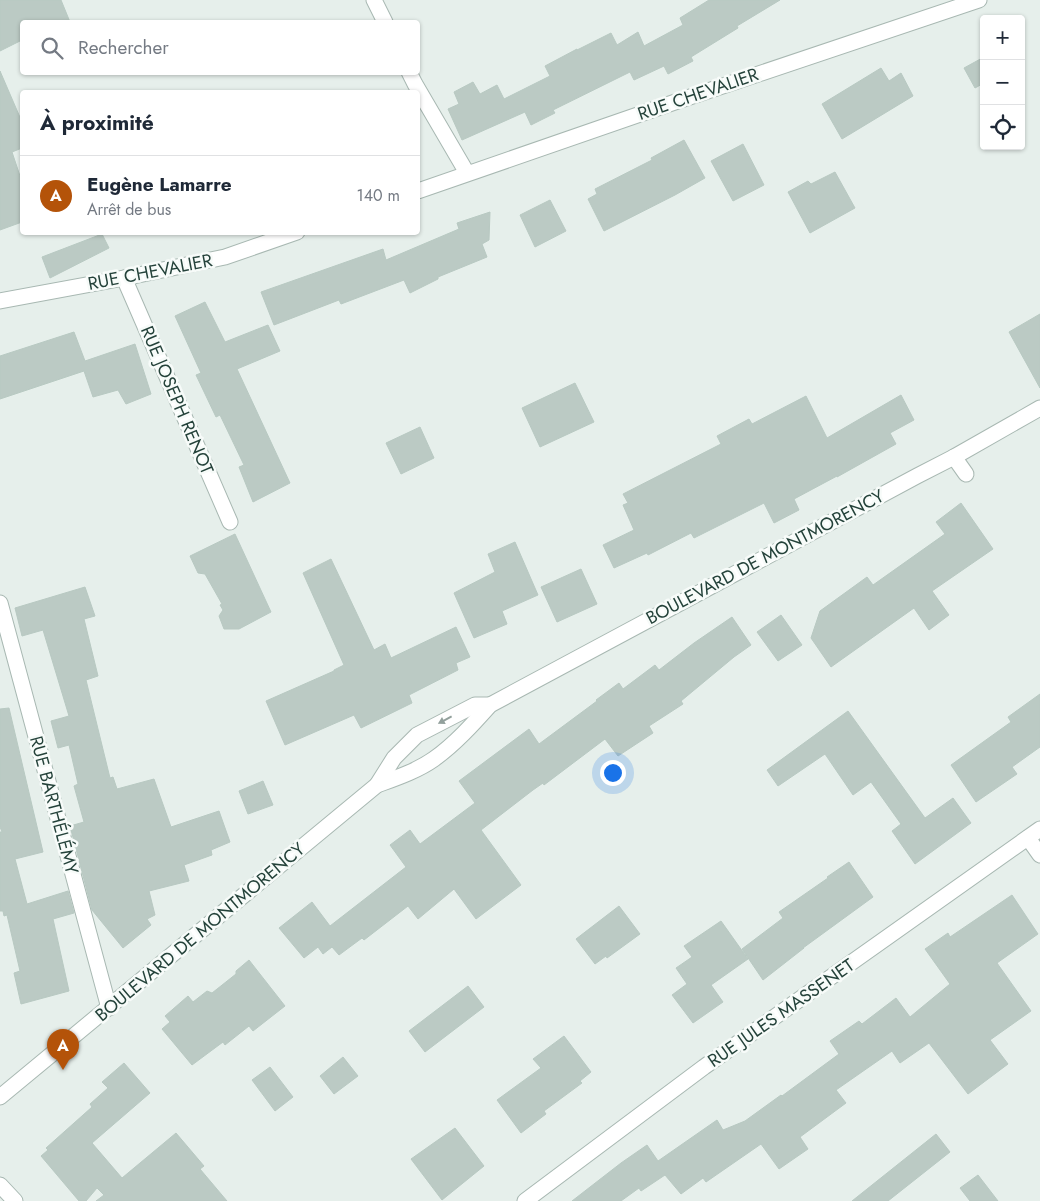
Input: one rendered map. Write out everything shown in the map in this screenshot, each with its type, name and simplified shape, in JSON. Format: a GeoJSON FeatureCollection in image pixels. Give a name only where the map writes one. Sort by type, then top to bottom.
{"type":"FeatureCollection","features":[{"type":"Feature","properties":{"kind":"street"},"geometry":{"type":"LineString","coordinates":[[374,0],[384,20]]}},
{"type":"Feature","properties":{"kind":"street","name":"RUE CHEVALIER"},"geometry":{"type":"LineString","coordinates":[[420,190],[696,94],[979,0]]}},
{"type":"Feature","properties":{"kind":"street"},"geometry":{"type":"LineString","coordinates":[[410,75],[418,90]]}},
{"type":"Feature","properties":{"kind":"street"},"geometry":{"type":"LineString","coordinates":[[420,94],[467,174]]}},
{"type":"Feature","properties":{"kind":"street","name":"RUE CHEVALIER"},"geometry":{"type":"LineString","coordinates":[[0,301],[225,258],[289,235]]}},
{"type":"Feature","properties":{"kind":"street","name":"RUE JOSEPH RENOT"},"geometry":{"type":"LineString","coordinates":[[124,278],[230,522]]}},
{"type":"Feature","properties":{"kind":"street","name":"BOULEVARD DE MONTMORENCY"},"geometry":{"type":"LineString","coordinates":[[0,1096],[377,785],[407,773],[433,759],[466,732],[490,705],[954,457],[1040,408]]}},
{"type":"Feature","properties":{"kind":"street"},"geometry":{"type":"LineString","coordinates":[[954,457],[966,474]]}},
{"type":"Feature","properties":{"kind":"street","name":"RUE BARTHÉLÉMY"},"geometry":{"type":"LineString","coordinates":[[0,603],[109,1008]]}},
{"type":"Feature","properties":{"kind":"street","name":"BOULEVARD DE MONTMORENCY"},"geometry":{"type":"LineString","coordinates":[[377,785],[394,758],[417,735],[475,705],[490,705]]}},
{"type":"Feature","properties":{"kind":"street"},"geometry":{"type":"LineString","coordinates":[[1034,834],[1040,855]]}},
{"type":"Feature","properties":{"kind":"street","name":"RUE JULES MASSENET"},"geometry":{"type":"LineString","coordinates":[[525,1201],[704,1067],[1034,834]]}},
{"type":"Feature","properties":{"kind":"street"},"geometry":{"type":"LineString","coordinates":[[0,1185],[15,1201]]}},
{"type":"Feature","properties":{"kind":"building"},"geometry":{"type":"Polygon","coordinates":[[[0,0],[61,0],[69,20],[20,20],[20,41],[0,51],[0,0]]]}},
{"type":"Feature","properties":{"kind":"building"},"geometry":{"type":"Polygon","coordinates":[[[709,0],[780,0],[691,57],[693,61],[668,74],[664,66],[634,80],[630,72],[553,110],[555,113],[531,125],[525,112],[462,140],[448,109],[459,104],[454,92],[473,82],[480,94],[497,85],[504,99],[550,76],[545,66],[577,49],[611,33],[617,45],[638,32],[644,46],[683,25],[680,18],[709,0]]]}},
{"type":"Feature","properties":{"kind":"building"},"geometry":{"type":"Polygon","coordinates":[[[980,59],[980,85],[975,88],[964,68],[980,59]]]}},
{"type":"Feature","properties":{"kind":"building"},"geometry":{"type":"Polygon","coordinates":[[[881,68],[889,81],[901,73],[913,96],[842,139],[822,104],[881,68]]]}},
{"type":"Feature","properties":{"kind":"building"},"geometry":{"type":"Polygon","coordinates":[[[0,71],[20,117],[20,149],[12,152],[20,176],[20,223],[0,230],[0,71]]]}},
{"type":"Feature","properties":{"kind":"building"},"geometry":{"type":"Polygon","coordinates":[[[684,140],[705,178],[604,231],[588,199],[597,194],[595,189],[652,160],[651,158],[684,140]]]}},
{"type":"Feature","properties":{"kind":"building"},"geometry":{"type":"Polygon","coordinates":[[[743,144],[764,185],[733,201],[711,161],[743,144]]]}},
{"type":"Feature","properties":{"kind":"building"},"geometry":{"type":"Polygon","coordinates":[[[835,172],[855,208],[810,233],[788,192],[808,181],[811,184],[835,172]]]}},
{"type":"Feature","properties":{"kind":"building"},"geometry":{"type":"Polygon","coordinates":[[[550,200],[566,231],[535,247],[520,215],[550,200]]]}},
{"type":"Feature","properties":{"kind":"building"},"geometry":{"type":"Polygon","coordinates":[[[490,212],[489,240],[482,244],[487,257],[438,277],[438,279],[410,293],[404,280],[341,304],[339,300],[274,325],[261,292],[383,249],[386,260],[459,229],[457,223],[490,212]]]}},
{"type":"Feature","properties":{"kind":"building"},"geometry":{"type":"Polygon","coordinates":[[[99,235],[102,235],[109,248],[50,278],[42,257],[99,235]]]}},
{"type":"Feature","properties":{"kind":"building"},"geometry":{"type":"Polygon","coordinates":[[[205,302],[225,342],[268,325],[280,351],[237,369],[290,483],[253,502],[239,467],[244,465],[220,415],[216,417],[196,375],[201,373],[175,316],[205,302]]]}},
{"type":"Feature","properties":{"kind":"building"},"geometry":{"type":"Polygon","coordinates":[[[1040,314],[1040,388],[1009,332],[1040,314]]]}},
{"type":"Feature","properties":{"kind":"building"},"geometry":{"type":"Polygon","coordinates":[[[74,332],[85,361],[135,344],[151,394],[126,404],[118,390],[93,397],[84,371],[0,399],[0,356],[74,332]]]}},
{"type":"Feature","properties":{"kind":"building"},"geometry":{"type":"Polygon","coordinates":[[[575,383],[594,422],[540,447],[522,408],[575,383]]]}},
{"type":"Feature","properties":{"kind":"building"},"geometry":{"type":"Polygon","coordinates":[[[901,395],[914,420],[890,433],[896,444],[794,499],[799,510],[774,523],[764,503],[694,538],[691,533],[648,555],[647,553],[614,568],[603,545],[634,530],[623,505],[628,503],[623,494],[721,444],[717,436],[749,419],[752,424],[806,396],[827,438],[901,395]]]}},
{"type":"Feature","properties":{"kind":"building"},"geometry":{"type":"Polygon","coordinates":[[[420,427],[434,458],[401,474],[386,443],[420,427]]]}},
{"type":"Feature","properties":{"kind":"building"},"geometry":{"type":"Polygon","coordinates":[[[961,503],[993,549],[932,591],[949,615],[929,630],[914,608],[831,667],[811,638],[820,611],[867,577],[873,585],[945,534],[936,522],[961,503]]]}},
{"type":"Feature","properties":{"kind":"building"},"geometry":{"type":"Polygon","coordinates":[[[235,534],[271,612],[239,629],[224,629],[219,616],[223,610],[220,605],[222,604],[205,574],[198,573],[190,556],[235,534]]]}},
{"type":"Feature","properties":{"kind":"building"},"geometry":{"type":"Polygon","coordinates":[[[515,542],[538,595],[502,611],[507,624],[474,638],[454,593],[495,572],[488,554],[515,542]]]}},
{"type":"Feature","properties":{"kind":"building"},"geometry":{"type":"Polygon","coordinates":[[[331,559],[374,650],[385,644],[391,658],[456,627],[470,657],[456,663],[458,670],[409,695],[412,703],[361,728],[354,715],[285,745],[266,701],[344,665],[303,573],[331,559]]]}},
{"type":"Feature","properties":{"kind":"building"},"geometry":{"type":"Polygon","coordinates":[[[581,569],[597,604],[557,622],[541,587],[581,569]]]}},
{"type":"Feature","properties":{"kind":"building"},"geometry":{"type":"Polygon","coordinates":[[[85,587],[95,616],[84,619],[98,676],[86,680],[110,778],[113,777],[117,789],[154,779],[171,827],[219,811],[230,842],[211,850],[212,855],[184,865],[189,881],[149,891],[155,915],[147,919],[151,925],[123,948],[92,910],[70,826],[84,822],[74,786],[78,784],[69,745],[58,748],[51,721],[69,716],[43,630],[22,636],[15,608],[85,587]]]}},
{"type":"Feature","properties":{"kind":"building"},"geometry":{"type":"Polygon","coordinates":[[[781,615],[802,645],[778,661],[757,632],[781,615]]]}},
{"type":"Feature","properties":{"kind":"building"},"geometry":{"type":"Polygon","coordinates":[[[732,617],[751,645],[681,701],[683,704],[649,726],[653,733],[618,756],[605,739],[481,830],[521,885],[476,919],[454,889],[418,919],[408,906],[364,940],[362,938],[339,955],[332,947],[323,954],[318,947],[304,958],[279,928],[312,902],[330,926],[406,867],[390,845],[410,830],[420,844],[475,803],[459,781],[529,729],[539,744],[619,683],[623,689],[655,665],[659,670],[732,617]]]}},
{"type":"Feature","properties":{"kind":"building"},"geometry":{"type":"Polygon","coordinates":[[[1040,694],[1040,747],[1012,767],[1017,774],[976,802],[951,765],[1011,722],[1008,717],[1040,694]]]}},
{"type":"Feature","properties":{"kind":"building"},"geometry":{"type":"Polygon","coordinates":[[[9,708],[43,852],[15,859],[27,904],[68,891],[74,913],[53,919],[69,991],[21,1004],[14,973],[20,971],[7,915],[4,916],[3,911],[0,911],[0,832],[2,832],[0,827],[0,709],[9,708]]]}},
{"type":"Feature","properties":{"kind":"building"},"geometry":{"type":"Polygon","coordinates":[[[848,711],[925,818],[953,798],[971,823],[915,864],[892,831],[901,824],[871,782],[853,795],[825,754],[778,786],[767,770],[848,711]]]}},
{"type":"Feature","properties":{"kind":"building"},"geometry":{"type":"Polygon","coordinates":[[[263,781],[273,805],[248,814],[239,791],[263,781]]]}},
{"type":"Feature","properties":{"kind":"building"},"geometry":{"type":"Polygon","coordinates":[[[849,862],[873,897],[763,980],[742,949],[783,918],[779,912],[849,862]]]}},
{"type":"Feature","properties":{"kind":"building"},"geometry":{"type":"Polygon","coordinates":[[[1012,895],[1038,934],[997,963],[1031,1011],[990,1040],[1008,1064],[968,1094],[929,1043],[900,1063],[892,1051],[836,1090],[846,1103],[800,1137],[808,1149],[779,1169],[761,1144],[706,1182],[703,1178],[681,1194],[665,1175],[641,1191],[639,1188],[621,1201],[572,1201],[647,1145],[658,1161],[717,1120],[723,1130],[745,1121],[839,1054],[830,1041],[859,1021],[862,1024],[896,998],[910,1017],[950,984],[925,949],[948,933],[950,937],[1012,895]]]}},
{"type":"Feature","properties":{"kind":"building"},"geometry":{"type":"Polygon","coordinates":[[[619,906],[640,934],[607,958],[606,956],[595,964],[576,939],[619,906]]]}},
{"type":"Feature","properties":{"kind":"building"},"geometry":{"type":"Polygon","coordinates":[[[721,921],[748,959],[711,985],[723,1002],[693,1023],[672,995],[687,984],[676,968],[692,957],[684,946],[721,921]]]}},
{"type":"Feature","properties":{"kind":"building"},"geometry":{"type":"Polygon","coordinates":[[[249,960],[285,1006],[253,1031],[249,1026],[225,1045],[223,1042],[192,1065],[162,1029],[170,1022],[165,1016],[188,996],[193,1002],[207,991],[212,993],[236,974],[236,971],[249,960]]]}},
{"type":"Feature","properties":{"kind":"building"},"geometry":{"type":"Polygon","coordinates":[[[468,986],[484,1007],[425,1052],[409,1031],[468,986]]]}},
{"type":"Feature","properties":{"kind":"building"},"geometry":{"type":"Polygon","coordinates":[[[564,1036],[591,1072],[580,1081],[582,1083],[544,1111],[546,1114],[521,1133],[497,1100],[541,1068],[533,1059],[564,1036]]]}},
{"type":"Feature","properties":{"kind":"building"},"geometry":{"type":"Polygon","coordinates":[[[343,1057],[358,1076],[334,1094],[320,1076],[343,1057]]]}},
{"type":"Feature","properties":{"kind":"building"},"geometry":{"type":"Polygon","coordinates":[[[124,1063],[150,1093],[92,1143],[122,1178],[176,1133],[204,1166],[200,1169],[227,1201],[96,1201],[104,1195],[97,1188],[86,1201],[79,1201],[41,1156],[48,1150],[46,1148],[92,1107],[90,1104],[108,1088],[102,1082],[124,1063]]]}},
{"type":"Feature","properties":{"kind":"building"},"geometry":{"type":"Polygon","coordinates":[[[270,1067],[293,1097],[275,1111],[252,1080],[270,1067]]]}},
{"type":"Feature","properties":{"kind":"building"},"geometry":{"type":"Polygon","coordinates":[[[455,1128],[484,1166],[442,1200],[411,1159],[455,1128]]]}},
{"type":"Feature","properties":{"kind":"building"},"geometry":{"type":"Polygon","coordinates":[[[936,1134],[950,1152],[888,1201],[852,1201],[936,1134]]]}},
{"type":"Feature","properties":{"kind":"building"},"geometry":{"type":"Polygon","coordinates":[[[978,1175],[998,1201],[970,1201],[960,1188],[978,1175]]]}},
{"type":"Feature","properties":{"kind":"place","name":"Eugène Lamarre"},"geometry":{"type":"Point","coordinates":[63,1070]}}]}
